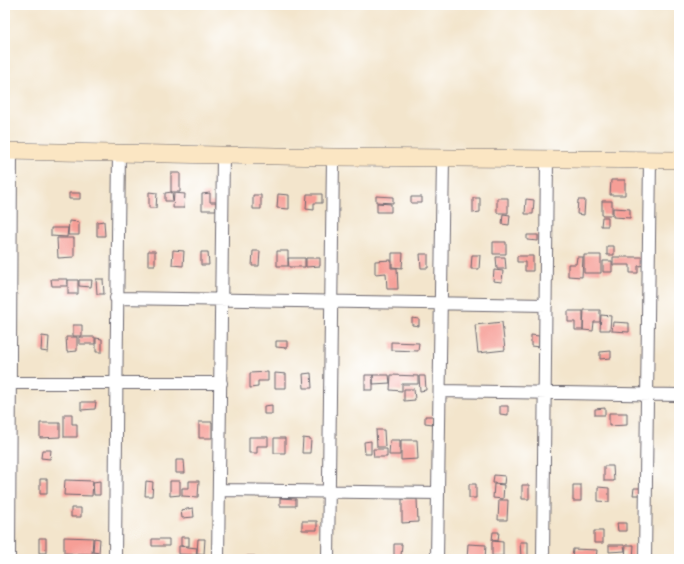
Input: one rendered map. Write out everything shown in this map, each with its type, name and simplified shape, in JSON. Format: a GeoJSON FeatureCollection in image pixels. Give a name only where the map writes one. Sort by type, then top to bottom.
{"type":"FeatureCollection","features":[{"type":"Feature","properties":{"kind":"street"},"geometry":{"type":"LineString","coordinates":[[9,559],[8,151],[333,157],[679,160]]}},
{"type":"Feature","properties":{"kind":"street"},"geometry":{"type":"LineString","coordinates":[[115,559],[117,383],[116,298],[120,152]]}},
{"type":"Feature","properties":{"kind":"street"},"geometry":{"type":"LineString","coordinates":[[218,559],[223,155]]}},
{"type":"Feature","properties":{"kind":"street"},"geometry":{"type":"LineString","coordinates":[[328,559],[333,157]]}},
{"type":"Feature","properties":{"kind":"street"},"geometry":{"type":"LineString","coordinates":[[437,559],[443,158]]}},
{"type":"Feature","properties":{"kind":"street"},"geometry":{"type":"LineString","coordinates":[[543,559],[547,158]]}},
{"type":"Feature","properties":{"kind":"street"},"geometry":{"type":"LineString","coordinates":[[645,559],[650,159]]}},
{"type":"Feature","properties":{"kind":"street"},"geometry":{"type":"LineString","coordinates":[[116,298],[546,305]]}},
{"type":"Feature","properties":{"kind":"street"},"geometry":{"type":"LineString","coordinates":[[8,383],[220,383]]}},
{"type":"Feature","properties":{"kind":"street"},"geometry":{"type":"LineString","coordinates":[[440,391],[679,395]]}},
{"type":"Feature","properties":{"kind":"street"},"geometry":{"type":"LineString","coordinates":[[219,490],[438,493]]}},
{"type":"Feature","properties":{"kind":"building"},"geometry":{"type":"Polygon","coordinates":[[[171,173],[180,173],[180,192],[171,192],[171,173]]]}},
{"type":"Feature","properties":{"kind":"building"},"geometry":{"type":"Polygon","coordinates":[[[611,180],[625,180],[625,195],[610,195],[611,180]]]}},
{"type":"Feature","properties":{"kind":"building"},"geometry":{"type":"Polygon","coordinates":[[[149,192],[157,193],[156,208],[149,208],[149,192]]]}},
{"type":"Feature","properties":{"kind":"building"},"geometry":{"type":"Polygon","coordinates":[[[172,192],[173,201],[165,201],[165,193],[172,192]]]}},
{"type":"Feature","properties":{"kind":"building"},"geometry":{"type":"Polygon","coordinates":[[[69,193],[80,193],[80,199],[69,199],[69,193]]]}},
{"type":"Feature","properties":{"kind":"building"},"geometry":{"type":"Polygon","coordinates":[[[174,193],[185,194],[184,208],[173,208],[174,193]]]}},
{"type":"Feature","properties":{"kind":"building"},"geometry":{"type":"Polygon","coordinates":[[[210,193],[210,202],[216,202],[216,210],[202,210],[202,194],[210,193]]]}},
{"type":"Feature","properties":{"kind":"building"},"geometry":{"type":"Polygon","coordinates":[[[278,194],[289,195],[289,209],[277,208],[278,194]]]}},
{"type":"Feature","properties":{"kind":"building"},"geometry":{"type":"Polygon","coordinates":[[[307,194],[322,194],[322,203],[314,203],[314,210],[306,209],[307,194]]]}},
{"type":"Feature","properties":{"kind":"building"},"geometry":{"type":"Polygon","coordinates":[[[253,195],[261,195],[261,209],[253,209],[253,195]]]}},
{"type":"Feature","properties":{"kind":"building"},"geometry":{"type":"Polygon","coordinates":[[[376,196],[393,197],[393,203],[376,202],[376,196]]]}},
{"type":"Feature","properties":{"kind":"building"},"geometry":{"type":"Polygon","coordinates":[[[411,197],[422,197],[422,203],[411,203],[411,197]]]}},
{"type":"Feature","properties":{"kind":"building"},"geometry":{"type":"Polygon","coordinates":[[[473,198],[480,198],[480,212],[473,213],[473,198]]]}},
{"type":"Feature","properties":{"kind":"building"},"geometry":{"type":"Polygon","coordinates":[[[497,198],[508,198],[508,213],[497,213],[497,198]]]}},
{"type":"Feature","properties":{"kind":"building"},"geometry":{"type":"Polygon","coordinates":[[[526,199],[534,200],[533,214],[525,214],[526,199]]]}},
{"type":"Feature","properties":{"kind":"building"},"geometry":{"type":"Polygon","coordinates":[[[578,200],[585,200],[584,215],[577,214],[578,200]]]}},
{"type":"Feature","properties":{"kind":"building"},"geometry":{"type":"Polygon","coordinates":[[[602,201],[612,201],[612,215],[602,215],[602,201]]]}},
{"type":"Feature","properties":{"kind":"building"},"geometry":{"type":"Polygon","coordinates":[[[377,203],[391,204],[391,212],[377,212],[377,203]]]}},
{"type":"Feature","properties":{"kind":"building"},"geometry":{"type":"Polygon","coordinates":[[[613,208],[630,209],[630,218],[613,217],[613,208]]]}},
{"type":"Feature","properties":{"kind":"building"},"geometry":{"type":"Polygon","coordinates":[[[503,214],[510,215],[509,225],[502,224],[503,214]]]}},
{"type":"Feature","properties":{"kind":"building"},"geometry":{"type":"Polygon","coordinates":[[[602,217],[608,217],[608,226],[601,226],[602,217]]]}},
{"type":"Feature","properties":{"kind":"building"},"geometry":{"type":"Polygon","coordinates":[[[69,221],[79,222],[79,235],[68,235],[69,221]]]}},
{"type":"Feature","properties":{"kind":"building"},"geometry":{"type":"Polygon","coordinates":[[[104,221],[105,236],[97,236],[97,222],[104,221]]]}},
{"type":"Feature","properties":{"kind":"building"},"geometry":{"type":"Polygon","coordinates":[[[51,228],[68,228],[67,237],[51,236],[51,228]]]}},
{"type":"Feature","properties":{"kind":"building"},"geometry":{"type":"Polygon","coordinates":[[[527,235],[538,235],[538,241],[527,240],[527,235]]]}},
{"type":"Feature","properties":{"kind":"building"},"geometry":{"type":"Polygon","coordinates":[[[57,238],[74,238],[74,257],[58,258],[57,238]]]}},
{"type":"Feature","properties":{"kind":"building"},"geometry":{"type":"Polygon","coordinates":[[[493,242],[506,242],[506,254],[493,254],[493,242]]]}},
{"type":"Feature","properties":{"kind":"building"},"geometry":{"type":"Polygon","coordinates":[[[607,246],[614,246],[614,255],[607,255],[607,246]]]}},
{"type":"Feature","properties":{"kind":"building"},"geometry":{"type":"Polygon","coordinates":[[[173,250],[184,251],[183,266],[172,265],[173,250]]]}},
{"type":"Feature","properties":{"kind":"building"},"geometry":{"type":"Polygon","coordinates":[[[148,251],[155,251],[155,265],[148,265],[148,251]]]}},
{"type":"Feature","properties":{"kind":"building"},"geometry":{"type":"Polygon","coordinates":[[[253,251],[260,251],[259,266],[252,266],[253,251]]]}},
{"type":"Feature","properties":{"kind":"building"},"geometry":{"type":"Polygon","coordinates":[[[277,251],[288,251],[288,266],[277,266],[277,251]]]}},
{"type":"Feature","properties":{"kind":"building"},"geometry":{"type":"Polygon","coordinates":[[[201,252],[208,252],[209,265],[201,265],[201,252]]]}},
{"type":"Feature","properties":{"kind":"building"},"geometry":{"type":"Polygon","coordinates":[[[392,253],[403,253],[402,268],[392,267],[392,253]]]}},
{"type":"Feature","properties":{"kind":"building"},"geometry":{"type":"Polygon","coordinates":[[[420,254],[428,254],[428,268],[421,268],[420,254]]]}},
{"type":"Feature","properties":{"kind":"building"},"geometry":{"type":"Polygon","coordinates":[[[472,255],[480,255],[479,269],[471,269],[472,255]]]}},
{"type":"Feature","properties":{"kind":"building"},"geometry":{"type":"Polygon","coordinates":[[[584,255],[601,255],[601,273],[584,273],[584,255]]]}},
{"type":"Feature","properties":{"kind":"building"},"geometry":{"type":"Polygon","coordinates":[[[517,256],[533,256],[533,271],[525,271],[525,262],[517,262],[517,256]]]}},
{"type":"Feature","properties":{"kind":"building"},"geometry":{"type":"Polygon","coordinates":[[[496,257],[505,257],[506,269],[497,269],[496,257]]]}},
{"type":"Feature","properties":{"kind":"building"},"geometry":{"type":"Polygon","coordinates":[[[577,257],[583,257],[582,277],[568,276],[568,264],[576,264],[577,257]]]}},
{"type":"Feature","properties":{"kind":"building"},"geometry":{"type":"Polygon","coordinates":[[[613,257],[646,257],[646,265],[638,266],[638,273],[630,273],[630,265],[613,265],[613,257]]]}},
{"type":"Feature","properties":{"kind":"building"},"geometry":{"type":"Polygon","coordinates":[[[288,258],[305,258],[305,267],[289,267],[288,258]]]}},
{"type":"Feature","properties":{"kind":"building"},"geometry":{"type":"Polygon","coordinates":[[[306,258],[320,258],[320,266],[306,267],[306,258]]]}},
{"type":"Feature","properties":{"kind":"building"},"geometry":{"type":"Polygon","coordinates":[[[391,260],[391,268],[397,268],[398,289],[387,289],[386,273],[375,274],[375,261],[391,260]]]}},
{"type":"Feature","properties":{"kind":"building"},"geometry":{"type":"Polygon","coordinates":[[[603,261],[612,261],[612,272],[603,272],[603,261]]]}},
{"type":"Feature","properties":{"kind":"building"},"geometry":{"type":"Polygon","coordinates":[[[494,270],[503,271],[502,282],[493,281],[494,270]]]}},
{"type":"Feature","properties":{"kind":"building"},"geometry":{"type":"Polygon","coordinates":[[[51,279],[67,279],[67,286],[52,286],[51,279]]]}},
{"type":"Feature","properties":{"kind":"building"},"geometry":{"type":"Polygon","coordinates":[[[96,279],[103,279],[104,294],[97,294],[96,279]]]}},
{"type":"Feature","properties":{"kind":"building"},"geometry":{"type":"Polygon","coordinates":[[[68,280],[78,280],[78,294],[68,294],[68,280]]]}},
{"type":"Feature","properties":{"kind":"building"},"geometry":{"type":"Polygon","coordinates":[[[79,280],[92,280],[91,287],[79,286],[79,280]]]}},
{"type":"Feature","properties":{"kind":"building"},"geometry":{"type":"Polygon","coordinates":[[[584,310],[600,310],[600,322],[594,322],[593,331],[583,330],[584,310]]]}},
{"type":"Feature","properties":{"kind":"building"},"geometry":{"type":"Polygon","coordinates":[[[568,311],[583,311],[583,330],[575,330],[575,322],[568,322],[568,311]]]}},
{"type":"Feature","properties":{"kind":"building"},"geometry":{"type":"Polygon","coordinates":[[[601,315],[611,316],[610,330],[600,330],[601,315]]]}},
{"type":"Feature","properties":{"kind":"building"},"geometry":{"type":"Polygon","coordinates":[[[412,318],[419,319],[419,326],[412,325],[412,318]]]}},
{"type":"Feature","properties":{"kind":"building"},"geometry":{"type":"Polygon","coordinates":[[[502,322],[505,350],[478,353],[475,325],[502,322]]]}},
{"type":"Feature","properties":{"kind":"building"},"geometry":{"type":"Polygon","coordinates":[[[613,322],[629,323],[629,332],[612,331],[613,322]]]}},
{"type":"Feature","properties":{"kind":"building"},"geometry":{"type":"Polygon","coordinates":[[[73,325],[82,325],[82,336],[73,336],[73,325]]]}},
{"type":"Feature","properties":{"kind":"building"},"geometry":{"type":"Polygon","coordinates":[[[531,335],[539,336],[539,347],[531,346],[531,335]]]}},
{"type":"Feature","properties":{"kind":"building"},"geometry":{"type":"Polygon","coordinates":[[[42,336],[49,337],[48,352],[41,351],[42,336]]]}},
{"type":"Feature","properties":{"kind":"building"},"geometry":{"type":"Polygon","coordinates":[[[66,337],[77,337],[77,351],[67,352],[66,337]]]}},
{"type":"Feature","properties":{"kind":"building"},"geometry":{"type":"Polygon","coordinates":[[[79,337],[95,337],[95,344],[79,344],[79,337]]]}},
{"type":"Feature","properties":{"kind":"building"},"geometry":{"type":"Polygon","coordinates":[[[96,338],[102,339],[102,352],[96,352],[96,338]]]}},
{"type":"Feature","properties":{"kind":"building"},"geometry":{"type":"Polygon","coordinates":[[[276,341],[287,341],[287,348],[276,347],[276,341]]]}},
{"type":"Feature","properties":{"kind":"building"},"geometry":{"type":"Polygon","coordinates":[[[391,342],[419,343],[418,351],[391,350],[391,342]]]}},
{"type":"Feature","properties":{"kind":"building"},"geometry":{"type":"Polygon","coordinates":[[[611,351],[611,358],[600,359],[600,352],[611,351]]]}},
{"type":"Feature","properties":{"kind":"building"},"geometry":{"type":"Polygon","coordinates":[[[268,372],[268,381],[258,381],[258,387],[250,388],[250,373],[268,372]]]}},
{"type":"Feature","properties":{"kind":"building"},"geometry":{"type":"Polygon","coordinates":[[[275,373],[286,374],[286,388],[275,388],[275,373]]]}},
{"type":"Feature","properties":{"kind":"building"},"geometry":{"type":"Polygon","coordinates":[[[311,373],[312,388],[304,388],[303,374],[311,373]]]}},
{"type":"Feature","properties":{"kind":"building"},"geometry":{"type":"Polygon","coordinates":[[[365,375],[373,375],[373,390],[365,390],[365,375]]]}},
{"type":"Feature","properties":{"kind":"building"},"geometry":{"type":"Polygon","coordinates":[[[373,375],[389,375],[390,383],[373,384],[373,375]]]}},
{"type":"Feature","properties":{"kind":"building"},"geometry":{"type":"Polygon","coordinates":[[[391,375],[418,376],[418,384],[402,384],[402,391],[390,390],[391,375]]]}},
{"type":"Feature","properties":{"kind":"building"},"geometry":{"type":"Polygon","coordinates":[[[419,376],[425,376],[426,390],[420,391],[419,376]]]}},
{"type":"Feature","properties":{"kind":"building"},"geometry":{"type":"Polygon","coordinates":[[[404,389],[414,389],[415,400],[404,401],[404,389]]]}},
{"type":"Feature","properties":{"kind":"building"},"geometry":{"type":"Polygon","coordinates":[[[81,402],[96,402],[95,409],[81,410],[81,402]]]}},
{"type":"Feature","properties":{"kind":"building"},"geometry":{"type":"Polygon","coordinates":[[[272,405],[272,414],[264,414],[264,406],[272,405]]]}},
{"type":"Feature","properties":{"kind":"building"},"geometry":{"type":"Polygon","coordinates":[[[500,406],[508,406],[508,415],[500,414],[500,406]]]}},
{"type":"Feature","properties":{"kind":"building"},"geometry":{"type":"Polygon","coordinates":[[[605,408],[605,415],[595,415],[595,409],[605,408]]]}},
{"type":"Feature","properties":{"kind":"building"},"geometry":{"type":"Polygon","coordinates":[[[609,413],[627,413],[627,425],[609,426],[609,413]]]}},
{"type":"Feature","properties":{"kind":"building"},"geometry":{"type":"Polygon","coordinates":[[[64,414],[72,414],[72,424],[77,424],[77,437],[64,437],[64,414]]]}},
{"type":"Feature","properties":{"kind":"building"},"geometry":{"type":"Polygon","coordinates":[[[425,416],[433,416],[433,424],[425,423],[425,416]]]}},
{"type":"Feature","properties":{"kind":"building"},"geometry":{"type":"Polygon","coordinates":[[[199,422],[212,422],[212,438],[199,438],[199,422]]]}},
{"type":"Feature","properties":{"kind":"building"},"geometry":{"type":"Polygon","coordinates":[[[40,423],[60,423],[60,437],[40,438],[40,423]]]}},
{"type":"Feature","properties":{"kind":"building"},"geometry":{"type":"Polygon","coordinates":[[[376,430],[384,430],[385,447],[377,447],[376,430]]]}},
{"type":"Feature","properties":{"kind":"building"},"geometry":{"type":"Polygon","coordinates":[[[249,437],[268,437],[268,446],[257,446],[257,453],[249,453],[249,437]]]}},
{"type":"Feature","properties":{"kind":"building"},"geometry":{"type":"Polygon","coordinates":[[[274,438],[285,438],[285,453],[274,453],[274,438]]]}},
{"type":"Feature","properties":{"kind":"building"},"geometry":{"type":"Polygon","coordinates":[[[303,438],[311,439],[310,453],[302,453],[303,438]]]}},
{"type":"Feature","properties":{"kind":"building"},"geometry":{"type":"Polygon","coordinates":[[[390,440],[400,440],[400,455],[389,455],[390,440]]]}},
{"type":"Feature","properties":{"kind":"building"},"geometry":{"type":"Polygon","coordinates":[[[401,440],[417,440],[418,459],[401,460],[401,440]]]}},
{"type":"Feature","properties":{"kind":"building"},"geometry":{"type":"Polygon","coordinates":[[[371,441],[371,454],[365,454],[364,442],[371,441]]]}},
{"type":"Feature","properties":{"kind":"building"},"geometry":{"type":"Polygon","coordinates":[[[373,449],[387,449],[387,457],[374,457],[373,449]]]}},
{"type":"Feature","properties":{"kind":"building"},"geometry":{"type":"Polygon","coordinates":[[[42,450],[51,450],[50,459],[41,458],[42,450]]]}},
{"type":"Feature","properties":{"kind":"building"},"geometry":{"type":"Polygon","coordinates":[[[176,460],[184,460],[185,473],[176,473],[176,460]]]}},
{"type":"Feature","properties":{"kind":"building"},"geometry":{"type":"Polygon","coordinates":[[[604,466],[613,466],[614,481],[604,481],[604,466]]]}},
{"type":"Feature","properties":{"kind":"building"},"geometry":{"type":"Polygon","coordinates":[[[494,475],[505,476],[504,484],[493,483],[494,475]]]}},
{"type":"Feature","properties":{"kind":"building"},"geometry":{"type":"Polygon","coordinates":[[[40,479],[47,479],[47,494],[40,494],[40,479]]]}},
{"type":"Feature","properties":{"kind":"building"},"geometry":{"type":"Polygon","coordinates":[[[65,480],[93,481],[92,496],[64,495],[65,480]]]}},
{"type":"Feature","properties":{"kind":"building"},"geometry":{"type":"Polygon","coordinates":[[[100,481],[100,495],[94,495],[93,482],[100,481]]]}},
{"type":"Feature","properties":{"kind":"building"},"geometry":{"type":"Polygon","coordinates":[[[146,481],[153,482],[152,496],[145,496],[146,481]]]}},
{"type":"Feature","properties":{"kind":"building"},"geometry":{"type":"Polygon","coordinates":[[[170,481],[180,481],[180,495],[170,496],[170,481]]]}},
{"type":"Feature","properties":{"kind":"building"},"geometry":{"type":"Polygon","coordinates":[[[189,481],[199,481],[198,497],[182,496],[182,488],[189,488],[189,481]]]}},
{"type":"Feature","properties":{"kind":"building"},"geometry":{"type":"Polygon","coordinates":[[[469,484],[476,484],[476,498],[469,498],[469,484]]]}},
{"type":"Feature","properties":{"kind":"building"},"geometry":{"type":"Polygon","coordinates":[[[494,484],[504,485],[503,499],[493,498],[494,484]]]}},
{"type":"Feature","properties":{"kind":"building"},"geometry":{"type":"Polygon","coordinates":[[[522,485],[529,485],[529,499],[522,499],[522,485]]]}},
{"type":"Feature","properties":{"kind":"building"},"geometry":{"type":"Polygon","coordinates":[[[573,485],[581,485],[581,501],[573,501],[573,485]]]}},
{"type":"Feature","properties":{"kind":"building"},"geometry":{"type":"Polygon","coordinates":[[[598,487],[609,488],[609,502],[598,501],[598,487]]]}},
{"type":"Feature","properties":{"kind":"building"},"geometry":{"type":"Polygon","coordinates":[[[634,488],[642,488],[642,495],[633,495],[634,488]]]}},
{"type":"Feature","properties":{"kind":"building"},"geometry":{"type":"Polygon","coordinates":[[[280,498],[296,499],[296,506],[280,506],[280,498]]]}},
{"type":"Feature","properties":{"kind":"building"},"geometry":{"type":"Polygon","coordinates":[[[402,499],[417,499],[418,522],[402,523],[402,499]]]}},
{"type":"Feature","properties":{"kind":"building"},"geometry":{"type":"Polygon","coordinates":[[[499,500],[508,500],[507,520],[498,520],[499,500]]]}},
{"type":"Feature","properties":{"kind":"building"},"geometry":{"type":"Polygon","coordinates":[[[71,508],[81,508],[81,517],[71,517],[71,508]]]}},
{"type":"Feature","properties":{"kind":"building"},"geometry":{"type":"Polygon","coordinates":[[[193,508],[194,517],[182,518],[181,510],[193,508]]]}},
{"type":"Feature","properties":{"kind":"building"},"geometry":{"type":"Polygon","coordinates":[[[302,521],[317,521],[317,530],[302,530],[302,521]]]}},
{"type":"Feature","properties":{"kind":"building"},"geometry":{"type":"Polygon","coordinates":[[[617,523],[626,523],[626,531],[618,531],[617,523]]]}},
{"type":"Feature","properties":{"kind":"building"},"geometry":{"type":"Polygon","coordinates":[[[594,531],[603,531],[603,543],[594,543],[594,531]]]}},
{"type":"Feature","properties":{"kind":"building"},"geometry":{"type":"Polygon","coordinates":[[[493,532],[499,532],[498,541],[492,540],[493,532]]]}},
{"type":"Feature","properties":{"kind":"building"},"geometry":{"type":"Polygon","coordinates":[[[64,537],[93,538],[92,554],[64,553],[64,537]]]}},
{"type":"Feature","properties":{"kind":"building"},"geometry":{"type":"Polygon","coordinates":[[[181,537],[189,537],[189,546],[181,546],[181,537]]]}},
{"type":"Feature","properties":{"kind":"building"},"geometry":{"type":"Polygon","coordinates":[[[39,538],[46,538],[46,553],[39,553],[39,538]]]}},
{"type":"Feature","properties":{"kind":"building"},"geometry":{"type":"Polygon","coordinates":[[[94,538],[100,539],[99,553],[93,552],[94,538]]]}},
{"type":"Feature","properties":{"kind":"building"},"geometry":{"type":"Polygon","coordinates":[[[152,539],[169,539],[169,546],[152,546],[152,539]]]}},
{"type":"Feature","properties":{"kind":"building"},"geometry":{"type":"Polygon","coordinates":[[[198,539],[205,539],[204,554],[197,553],[198,539]]]}},
{"type":"Feature","properties":{"kind":"building"},"geometry":{"type":"Polygon","coordinates":[[[492,541],[503,542],[503,556],[492,556],[492,541]]]}},
{"type":"Feature","properties":{"kind":"building"},"geometry":{"type":"Polygon","coordinates":[[[520,542],[528,542],[528,556],[521,557],[520,542]]]}},
{"type":"Feature","properties":{"kind":"building"},"geometry":{"type":"Polygon","coordinates":[[[394,544],[402,544],[401,556],[394,556],[394,544]]]}},
{"type":"Feature","properties":{"kind":"building"},"geometry":{"type":"Polygon","coordinates":[[[468,544],[486,545],[485,559],[467,559],[468,544]]]}},
{"type":"Feature","properties":{"kind":"building"},"geometry":{"type":"Polygon","coordinates":[[[609,545],[624,545],[625,551],[609,552],[609,545]]]}},
{"type":"Feature","properties":{"kind":"building"},"geometry":{"type":"Polygon","coordinates":[[[626,545],[634,545],[633,559],[625,559],[626,545]]]}},
{"type":"Feature","properties":{"kind":"building"},"geometry":{"type":"Polygon","coordinates":[[[179,546],[197,548],[196,555],[179,554],[179,546]]]}},
{"type":"Feature","properties":{"kind":"building"},"geometry":{"type":"Polygon","coordinates":[[[677,546],[679,546],[679,559],[677,559],[677,546]]]}},
{"type":"Feature","properties":{"kind":"building"},"geometry":{"type":"Polygon","coordinates":[[[573,549],[597,550],[596,559],[572,558],[573,549]]]}},
{"type":"Feature","properties":{"kind":"building"},"geometry":{"type":"Polygon","coordinates":[[[92,554],[100,554],[100,559],[92,559],[92,554]]]}},
{"type":"Feature","properties":{"kind":"building"},"geometry":{"type":"Polygon","coordinates":[[[69,556],[76,556],[76,559],[69,559],[69,556]]]}},
{"type":"Feature","properties":{"kind":"building"},"geometry":{"type":"Polygon","coordinates":[[[247,556],[255,556],[255,559],[248,559],[247,556]]]}},
{"type":"Feature","properties":{"kind":"building"},"geometry":{"type":"Polygon","coordinates":[[[272,556],[301,556],[301,559],[272,559],[272,556]]]}},
{"type":"Feature","properties":{"kind":"building"},"geometry":{"type":"Polygon","coordinates":[[[363,557],[374,558],[374,559],[363,559],[363,557]]]}},
{"type":"Feature","properties":{"kind":"building"},"geometry":{"type":"Polygon","coordinates":[[[388,557],[398,557],[398,559],[388,559],[388,557]]]}}]}
